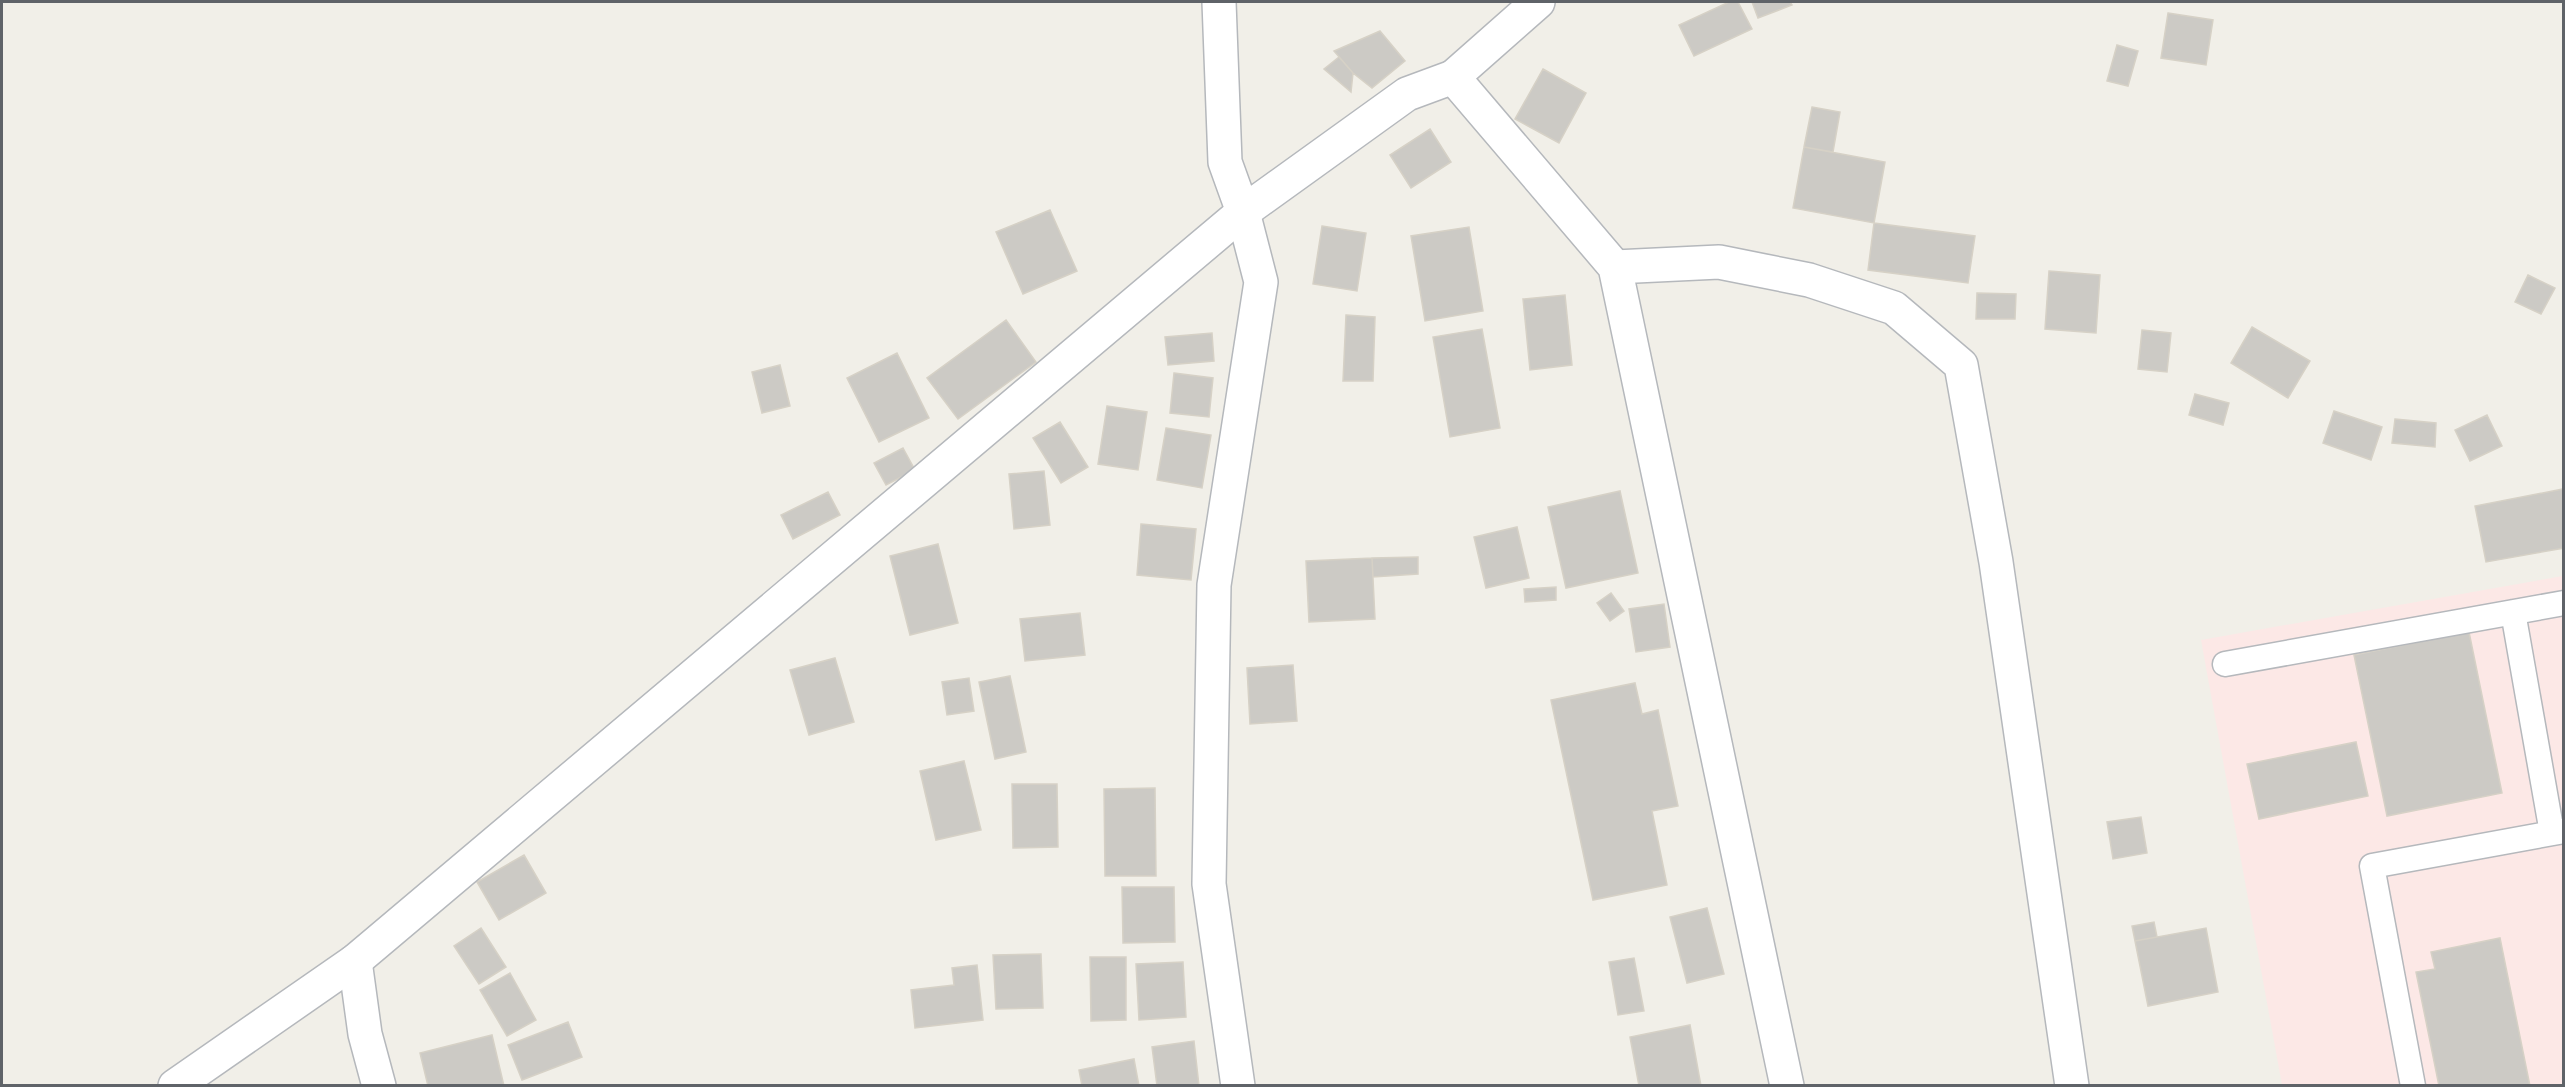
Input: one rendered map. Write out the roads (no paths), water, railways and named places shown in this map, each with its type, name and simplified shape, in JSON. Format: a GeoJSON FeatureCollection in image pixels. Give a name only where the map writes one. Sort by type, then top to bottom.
{"type":"FeatureCollection","features":[{"type":"Feature","properties":{"kind":"street"},"geometry":{"type":"LineString","coordinates":[[1219,2],[1226,162],[1243,212],[1261,282],[1214,585],[1209,884],[1238,1086]]}},
{"type":"Feature","properties":{"kind":"street"},"geometry":{"type":"LineString","coordinates":[[175,1086],[355,961],[1243,212],[1407,94],[1453,77],[1538,2]]}},
{"type":"Feature","properties":{"kind":"street"},"geometry":{"type":"LineString","coordinates":[[1453,77],[1616,267],[1787,1086]]}},
{"type":"Feature","properties":{"kind":"street"},"geometry":{"type":"LineString","coordinates":[[1616,267],[1719,262],[1809,280],[1894,308],[1961,365],[1996,562],[2072,1086]]}},
{"type":"Feature","properties":{"kind":"street"},"geometry":{"type":"LineString","coordinates":[[355,961],[365,1034],[379,1086]]}},
{"type":"Feature","properties":{"kind":"lane"},"geometry":{"type":"LineString","coordinates":[[2225,664],[2564,603]]}},
{"type":"Feature","properties":{"kind":"lane"},"geometry":{"type":"LineString","coordinates":[[2413,1086],[2372,866],[2558,832],[2513,612]]}}]}
